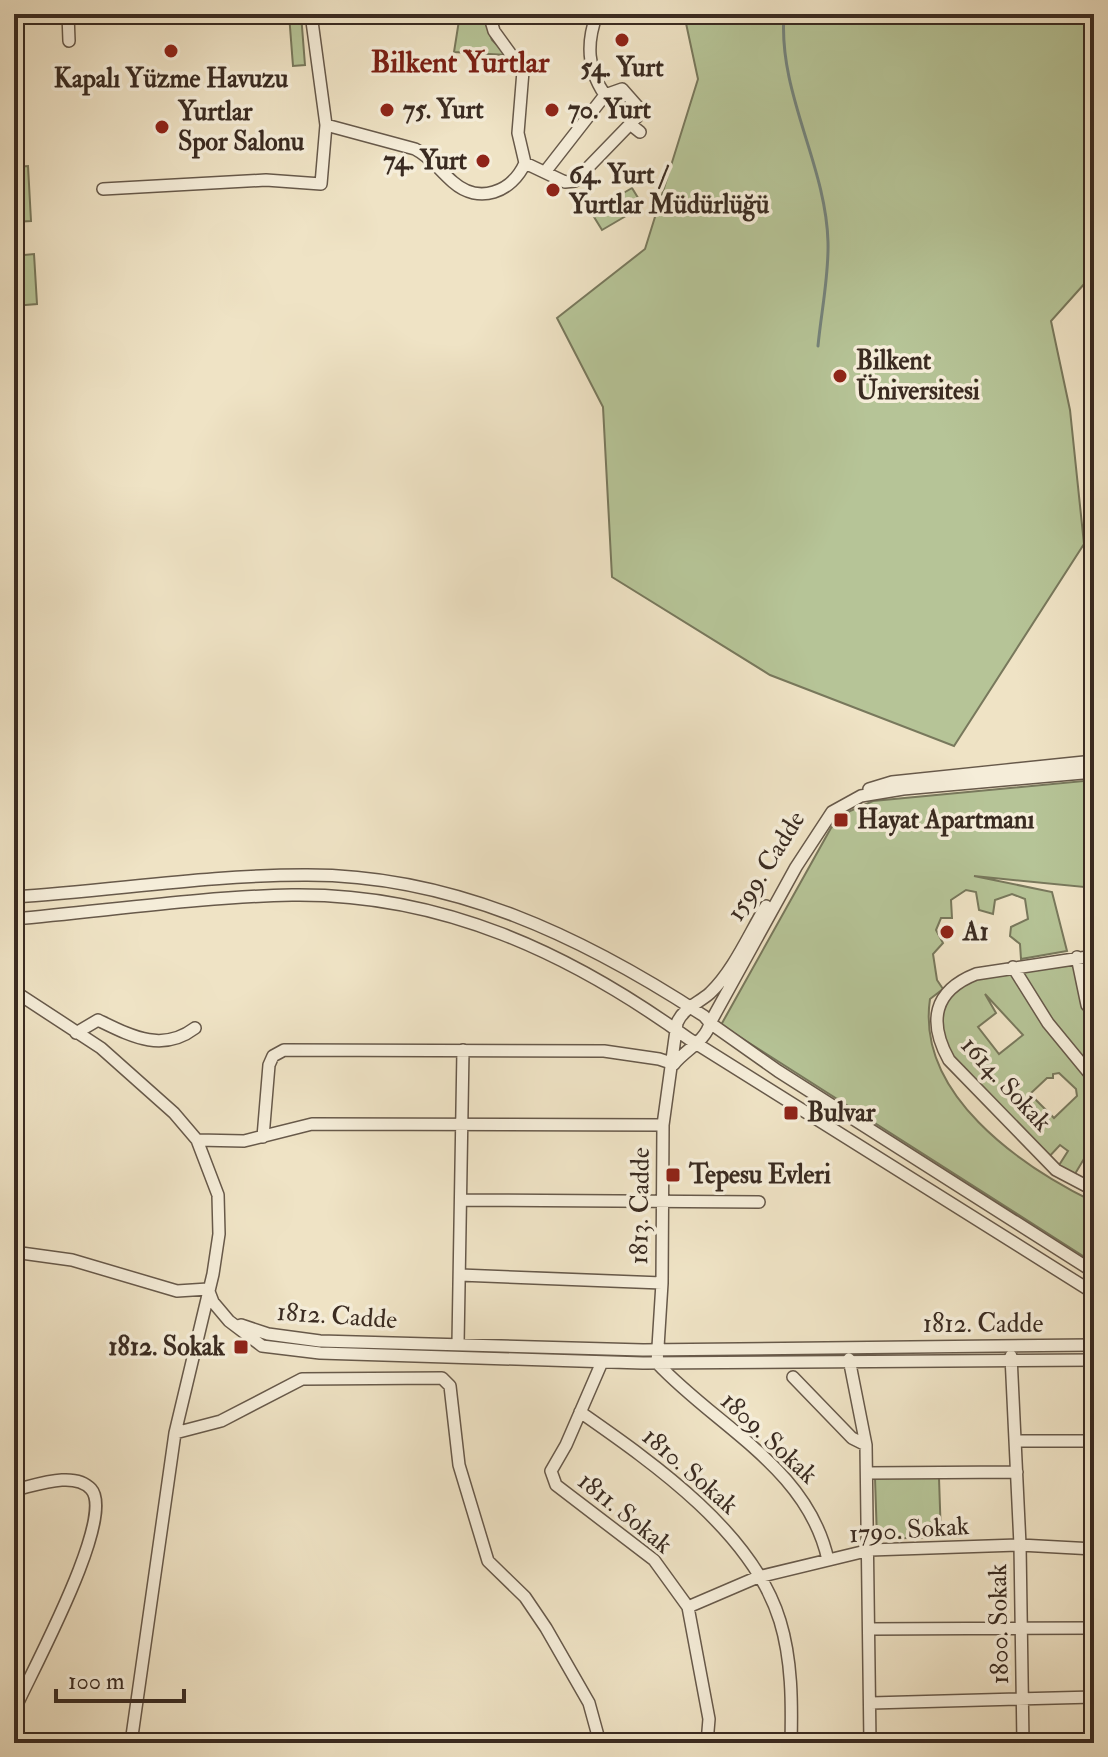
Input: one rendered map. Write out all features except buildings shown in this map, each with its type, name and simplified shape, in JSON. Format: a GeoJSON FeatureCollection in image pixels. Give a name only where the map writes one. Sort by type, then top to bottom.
{"type":"FeatureCollection","features":[{"type":"Feature","properties":{"kind":"street"},"geometry":{"type":"LineString","coordinates":[[68,14],[69,41]]}},
{"type":"Feature","properties":{"kind":"street"},"geometry":{"type":"LineString","coordinates":[[103,189],[254,180],[321,184],[326,125],[311,14]]}},
{"type":"Feature","properties":{"kind":"street"},"geometry":{"type":"LineString","coordinates":[[326,125],[415,149],[428,156],[453,182],[475,193],[490,194],[513,184],[525,163],[518,133],[523,71],[494,31],[489,14]]}},
{"type":"Feature","properties":{"kind":"street"},"geometry":{"type":"LineString","coordinates":[[597,14],[592,32],[590,64],[605,95]]}},
{"type":"Feature","properties":{"kind":"street"},"geometry":{"type":"LineString","coordinates":[[525,163],[565,182],[575,181],[635,128],[639,112],[622,89],[605,95],[545,172]]}},
{"type":"Feature","properties":{"kind":"street","name":"1599. Cadde"},"geometry":{"type":"LineString","coordinates":[[676,1028],[679,1017],[722,979],[814,827],[830,807],[856,793],[892,782],[1094,761]]}},
{"type":"Feature","properties":{"kind":"street","name":"1599. Cadde"},"geometry":{"type":"LineString","coordinates":[[698,1041],[706,1035],[796,867],[832,812],[861,796],[903,789],[1094,772]]}},
{"type":"Feature","properties":{"kind":"street"},"geometry":{"type":"LineString","coordinates":[[14,897],[304,875],[399,883],[523,916],[593,948],[689,1008],[778,1071],[1094,1272]]}},
{"type":"Feature","properties":{"kind":"street"},"geometry":{"type":"LineString","coordinates":[[14,919],[292,895],[402,906],[456,918],[522,939],[603,981],[1094,1293]]}},
{"type":"Feature","properties":{"kind":"street","name":"1614. Sokak"},"geometry":{"type":"LineString","coordinates":[[1094,956],[1013,967],[959,981],[943,997],[936,1018],[937,1039],[949,1060],[1056,1170],[1094,1190]]}},
{"type":"Feature","properties":{"kind":"street"},"geometry":{"type":"LineString","coordinates":[[1077,957],[1087,1005],[1094,1012]]}},
{"type":"Feature","properties":{"kind":"street"},"geometry":{"type":"LineString","coordinates":[[1013,967],[1048,1023],[1094,1079]]}},
{"type":"Feature","properties":{"kind":"street"},"geometry":{"type":"LineString","coordinates":[[14,991],[147,1086],[197,1140],[218,1195],[219,1234],[175,1433],[131,1743]]}},
{"type":"Feature","properties":{"kind":"street"},"geometry":{"type":"LineString","coordinates":[[76,1033],[98,1020],[133,1037],[156,1043],[183,1037],[195,1028]]}},
{"type":"Feature","properties":{"kind":"street","name":"1813. Cadde"},"geometry":{"type":"LineString","coordinates":[[657,1363],[662,1283],[663,1125],[674,1064],[676,1028]]}},
{"type":"Feature","properties":{"kind":"street"},"geometry":{"type":"LineString","coordinates":[[263,1137],[269,1065],[280,1051],[613,1052],[674,1064],[698,1041]]}},
{"type":"Feature","properties":{"kind":"street"},"geometry":{"type":"LineString","coordinates":[[458,1344],[463,1200],[463,1050]]}},
{"type":"Feature","properties":{"kind":"street"},"geometry":{"type":"LineString","coordinates":[[197,1140],[244,1141],[312,1124],[663,1125]]}},
{"type":"Feature","properties":{"kind":"street"},"geometry":{"type":"LineString","coordinates":[[463,1200],[759,1202]]}},
{"type":"Feature","properties":{"kind":"street"},"geometry":{"type":"LineString","coordinates":[[14,1252],[72,1260],[177,1291],[208,1289]]}},
{"type":"Feature","properties":{"kind":"street"},"geometry":{"type":"LineString","coordinates":[[460,1275],[662,1283]]}},
{"type":"Feature","properties":{"kind":"street"},"geometry":{"type":"LineString","coordinates":[[208,1289],[213,1302],[229,1321]]}},
{"type":"Feature","properties":{"kind":"street","name":"1812. Cadde"},"geometry":{"type":"LineString","coordinates":[[229,1321],[292,1338],[659,1350],[1091,1345]]}},
{"type":"Feature","properties":{"kind":"street","name":"1812. Cadde"},"geometry":{"type":"LineString","coordinates":[[229,1321],[262,1346],[290,1351],[657,1363],[849,1359],[1094,1360]]}},
{"type":"Feature","properties":{"kind":"street","name":"1800. Sokak"},"geometry":{"type":"LineString","coordinates":[[1011,1345],[1020,1545],[1023,1743]]}},
{"type":"Feature","properties":{"kind":"street"},"geometry":{"type":"LineString","coordinates":[[849,1359],[866,1445],[870,1550],[870,1743]]}},
{"type":"Feature","properties":{"kind":"street","name":"1811. Sokak"},"geometry":{"type":"LineString","coordinates":[[602,1362],[551,1471],[556,1485],[654,1560],[688,1607]]}},
{"type":"Feature","properties":{"kind":"street","name":"1809. Sokak"},"geometry":{"type":"LineString","coordinates":[[657,1363],[682,1390],[759,1453],[792,1486],[808,1505],[822,1532],[828,1560]]}},
{"type":"Feature","properties":{"kind":"street"},"geometry":{"type":"LineString","coordinates":[[793,1377],[852,1438],[866,1445]]}},
{"type":"Feature","properties":{"kind":"street"},"geometry":{"type":"LineString","coordinates":[[175,1433],[221,1421],[302,1379],[442,1378],[450,1386],[459,1465],[488,1561],[525,1597],[546,1628],[589,1703],[600,1743]]}},
{"type":"Feature","properties":{"kind":"street","name":"1810. Sokak"},"geometry":{"type":"LineString","coordinates":[[580,1412],[630,1447],[723,1525],[758,1577],[780,1619],[788,1659],[791,1743]]}},
{"type":"Feature","properties":{"kind":"street"},"geometry":{"type":"LineString","coordinates":[[1016,1441],[1094,1441]]}},
{"type":"Feature","properties":{"kind":"street"},"geometry":{"type":"LineString","coordinates":[[867,1473],[1017,1472]]}},
{"type":"Feature","properties":{"kind":"street"},"geometry":{"type":"LineString","coordinates":[[14,1490],[57,1481],[80,1482],[91,1489],[98,1502],[90,1543],[14,1711]]}},
{"type":"Feature","properties":{"kind":"street","name":"1790. Sokak"},"geometry":{"type":"LineString","coordinates":[[688,1607],[758,1577],[870,1550],[1020,1545],[1094,1549]]}},
{"type":"Feature","properties":{"kind":"street"},"geometry":{"type":"LineString","coordinates":[[688,1607],[707,1704],[707,1743]]}},
{"type":"Feature","properties":{"kind":"street"},"geometry":{"type":"LineString","coordinates":[[869,1629],[1094,1628]]}},
{"type":"Feature","properties":{"kind":"street"},"geometry":{"type":"LineString","coordinates":[[871,1703],[1094,1697]]}},
{"type":"Feature","properties":{"kind":"green space"},"geometry":{"type":"Polygon","coordinates":[[[289,14],[301,14],[305,65],[293,66],[289,14]]]}},
{"type":"Feature","properties":{"kind":"green space"},"geometry":{"type":"Polygon","coordinates":[[[460,14],[482,14],[492,40],[507,55],[454,52],[460,14]]]}},
{"type":"Feature","properties":{"kind":"green space","name":"Bilkent Üniversitesi"},"geometry":{"type":"Polygon","coordinates":[[[684,14],[1094,14],[1094,273],[1051,321],[1070,410],[1084,544],[954,746],[770,675],[612,577],[603,407],[557,318],[645,249],[698,79],[684,14]]]}},
{"type":"Feature","properties":{"kind":"green space"},"geometry":{"type":"Polygon","coordinates":[[[28,166],[31,221],[14,222],[14,167],[28,166]]]}},
{"type":"Feature","properties":{"kind":"green space"},"geometry":{"type":"Polygon","coordinates":[[[632,188],[643,206],[602,230],[591,212],[632,188]]]}},
{"type":"Feature","properties":{"kind":"green space"},"geometry":{"type":"Polygon","coordinates":[[[34,254],[37,304],[14,306],[14,256],[34,254]]]}},
{"type":"Feature","properties":{"kind":"green space"},"geometry":{"type":"Polygon","coordinates":[[[1094,780],[1094,888],[974,876],[1052,892],[1067,951],[1021,959],[1020,944],[1010,936],[1011,927],[1028,919],[1025,899],[1012,894],[995,900],[993,914],[979,910],[976,892],[966,890],[951,900],[952,918],[941,918],[936,930],[943,943],[933,954],[937,980],[943,989],[930,999],[930,1033],[939,1066],[956,1095],[979,1122],[1005,1147],[1035,1168],[1094,1202],[1091,1225],[1094,1227],[1094,1263],[721,1025],[831,828],[850,811],[873,801],[1094,780]]]}},
{"type":"Feature","properties":{"kind":"green space"},"geometry":{"type":"Polygon","coordinates":[[[1077,957],[1094,1012],[1094,1142],[1072,1179],[1056,1170],[1068,1151],[1060,1145],[1046,1160],[964,1067],[958,1070],[937,1039],[943,997],[959,981],[1077,957]],[[985,994],[996,1013],[978,1027],[999,1054],[1023,1035],[985,994]],[[1059,1073],[1047,1078],[1030,1094],[1054,1118],[1077,1096],[1076,1089],[1059,1073]]]}},
{"type":"Feature","properties":{"kind":"green space"},"geometry":{"type":"Polygon","coordinates":[[[875,1478],[939,1478],[941,1537],[877,1539],[875,1478]]]}},
{"type":"Feature","properties":{"kind":"waterway"},"geometry":{"type":"LineString","coordinates":[[784,14],[788,72],[819,185],[828,242],[818,346]]}},
{"type":"Feature","properties":{"kind":"place","name":"54. Yurt"},"geometry":{"type":"Point","coordinates":[622,40]}},
{"type":"Feature","properties":{"kind":"place","name":"Kapalı Yüzme Havuzu"},"geometry":{"type":"Point","coordinates":[171,51]}},
{"type":"Feature","properties":{"kind":"place","name":"75. Yurt"},"geometry":{"type":"Point","coordinates":[387,110]}},
{"type":"Feature","properties":{"kind":"place","name":"70. Yurt"},"geometry":{"type":"Point","coordinates":[552,110]}},
{"type":"Feature","properties":{"kind":"place","name":"Yurtlar Spor Salonu"},"geometry":{"type":"Point","coordinates":[162,127]}},
{"type":"Feature","properties":{"kind":"place","name":"74. Yurt"},"geometry":{"type":"Point","coordinates":[483,161]}},
{"type":"Feature","properties":{"kind":"place","name":"64. Yurt / Yurtlar Müdürlüğü"},"geometry":{"type":"Point","coordinates":[553,190]}},
{"type":"Feature","properties":{"kind":"place","name":"Bilkent Üniversitesi"},"geometry":{"type":"Point","coordinates":[840,376]}},
{"type":"Feature","properties":{"kind":"place","name":"Hayat Apartmanı"},"geometry":{"type":"Point","coordinates":[841,820]}},
{"type":"Feature","properties":{"kind":"place","name":"A1"},"geometry":{"type":"Point","coordinates":[947,932]}},
{"type":"Feature","properties":{"kind":"place","name":"Bulvar"},"geometry":{"type":"Point","coordinates":[791,1113]}},
{"type":"Feature","properties":{"kind":"place","name":"Tepesu Evleri"},"geometry":{"type":"Point","coordinates":[673,1175]}},
{"type":"Feature","properties":{"kind":"place","name":"1812. Sokak"},"geometry":{"type":"Point","coordinates":[241,1347]}},
{"type":"Feature","properties":{"kind":"district","name":"Bilkent Yurtlar"},"geometry":{"type":"Point","coordinates":[460,62]}}]}
